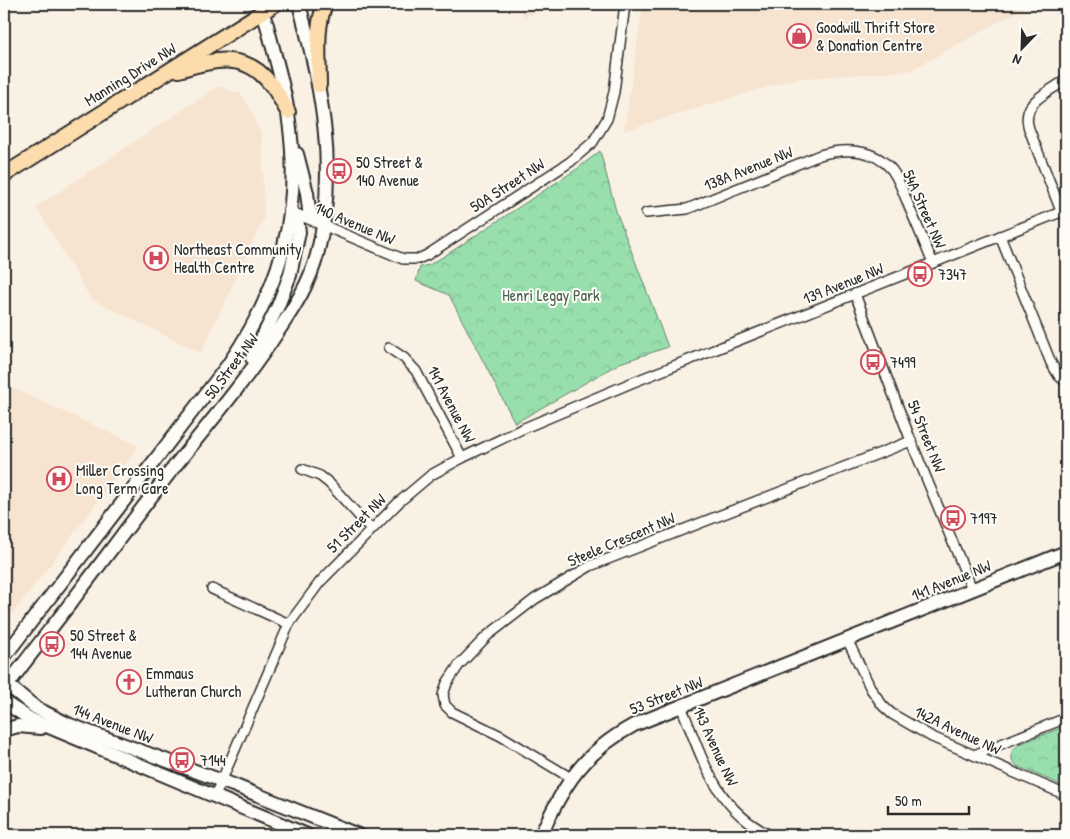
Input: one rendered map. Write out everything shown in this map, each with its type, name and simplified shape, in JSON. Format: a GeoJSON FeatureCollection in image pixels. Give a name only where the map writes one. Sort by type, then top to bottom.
{"type":"FeatureCollection","features":[{"type":"Feature","properties":{"kind":"main road","name":"Manning Drive NW"},"geometry":{"type":"LineString","coordinates":[[4,174],[162,75],[261,8],[275,4]]}},
{"type":"Feature","properties":{"kind":"main road","name":"50 Street NW"},"geometry":{"type":"LineString","coordinates":[[5,686],[249,373],[285,321],[306,283],[316,258],[323,225],[326,149],[319,85],[299,4]]}},
{"type":"Feature","properties":{"kind":"main road"},"geometry":{"type":"LineString","coordinates":[[319,85],[319,37],[322,11],[325,4]]}},
{"type":"Feature","properties":{"kind":"main road","name":"50 Street NW"},"geometry":{"type":"LineString","coordinates":[[4,657],[228,366],[250,333],[277,274],[290,211],[292,162],[288,116],[267,25],[261,8]]}},
{"type":"Feature","properties":{"kind":"main road"},"geometry":{"type":"LineString","coordinates":[[162,75],[225,60],[242,63],[265,76],[288,116],[307,193],[309,210],[315,219],[323,225]]}},
{"type":"Feature","properties":{"kind":"main road"},"geometry":{"type":"LineString","coordinates":[[249,373],[253,357],[278,306],[290,276],[299,232],[297,218],[290,211]]}},
{"type":"Feature","properties":{"kind":"main road","name":"141 Avenue NW"},"geometry":{"type":"LineString","coordinates":[[847,639],[1066,552]]}},
{"type":"Feature","properties":{"kind":"main road","name":"53 Street NW"},"geometry":{"type":"LineString","coordinates":[[541,835],[559,795],[571,778],[595,752],[623,731],[645,720],[847,639]]}},
{"type":"Feature","properties":{"kind":"main road","name":"144 Avenue NW"},"geometry":{"type":"LineString","coordinates":[[5,686],[36,708],[70,725],[222,781],[358,835]]}},
{"type":"Feature","properties":{"kind":"main road","name":"144 Avenue NW"},"geometry":{"type":"LineString","coordinates":[[4,702],[20,714],[56,730],[307,835]]}},
{"type":"Feature","properties":{"kind":"main road"},"geometry":{"type":"LineString","coordinates":[[4,730],[27,726],[56,730]]}},
{"type":"Feature","properties":{"kind":"street","name":"50A Street NW"},"geometry":{"type":"LineString","coordinates":[[410,260],[427,255],[570,162],[593,142],[607,118],[614,92],[625,4]]}},
{"type":"Feature","properties":{"kind":"street"},"geometry":{"type":"LineString","coordinates":[[1064,210],[1026,118],[1027,112],[1037,99],[1066,80]]}},
{"type":"Feature","properties":{"kind":"street","name":"138A Avenue NW"},"geometry":{"type":"LineString","coordinates":[[646,213],[687,209],[820,155],[845,150],[862,152]]}},
{"type":"Feature","properties":{"kind":"street","name":"54A Street NW"},"geometry":{"type":"LineString","coordinates":[[862,152],[880,161],[892,170],[933,263]]}},
{"type":"Feature","properties":{"kind":"street","name":"139 Avenue NW"},"geometry":{"type":"LineString","coordinates":[[631,383],[1064,210]]}},
{"type":"Feature","properties":{"kind":"street","name":"140 Avenue NW"},"geometry":{"type":"LineString","coordinates":[[290,211],[398,257],[410,260]]}},
{"type":"Feature","properties":{"kind":"street"},"geometry":{"type":"LineString","coordinates":[[1000,236],[1051,363],[1065,381]]}},
{"type":"Feature","properties":{"kind":"street","name":"54 Street NW"},"geometry":{"type":"LineString","coordinates":[[855,294],[972,589]]}},
{"type":"Feature","properties":{"kind":"street","name":"141 Avenue NW"},"geometry":{"type":"LineString","coordinates":[[389,348],[404,358],[416,372],[462,458]]}},
{"type":"Feature","properties":{"kind":"street","name":"51 Street NW"},"geometry":{"type":"LineString","coordinates":[[216,796],[289,624],[320,582],[371,529],[431,475],[522,429],[631,383]]}},
{"type":"Feature","properties":{"kind":"street","name":"Steele Crescent NW"},"geometry":{"type":"LineString","coordinates":[[571,778],[501,736],[452,712],[445,705],[444,696],[447,683],[459,665],[487,636],[535,599],[590,566],[912,441]]}},
{"type":"Feature","properties":{"kind":"street"},"geometry":{"type":"LineString","coordinates":[[302,469],[320,476],[329,483],[371,529]]}},
{"type":"Feature","properties":{"kind":"street"},"geometry":{"type":"LineString","coordinates":[[212,589],[289,624]]}},
{"type":"Feature","properties":{"kind":"street","name":"142A Avenue NW"},"geometry":{"type":"LineString","coordinates":[[847,639],[867,684],[883,706],[892,714],[916,729],[1066,795]]}},
{"type":"Feature","properties":{"kind":"street","name":"143 Avenue NW"},"geometry":{"type":"LineString","coordinates":[[681,706],[709,774],[721,795],[747,822],[770,835]]}},
{"type":"Feature","properties":{"kind":"street"},"geometry":{"type":"LineString","coordinates":[[974,755],[1066,718]]}},
{"type":"Feature","properties":{"kind":"shaded area"},"geometry":{"type":"Polygon","coordinates":[[[519,4],[547,4],[524,18],[519,4]]]}},
{"type":"Feature","properties":{"kind":"shaded area"},"geometry":{"type":"Polygon","coordinates":[[[643,4],[1031,4],[910,71],[793,79],[624,131],[643,4]]]}},
{"type":"Feature","properties":{"kind":"shaded area","name":"Northeast Community Health Centre"},"geometry":{"type":"Polygon","coordinates":[[[219,86],[241,94],[250,108],[262,136],[264,218],[201,353],[91,299],[36,207],[219,86]]]}},
{"type":"Feature","properties":{"kind":"shaded area","name":"Miller Crossing Long Term Care"},"geometry":{"type":"Polygon","coordinates":[[[4,384],[139,446],[4,625],[4,384]]]}},
{"type":"Feature","properties":{"kind":"green space","name":"Henri Legay Park"},"geometry":{"type":"Polygon","coordinates":[[[600,151],[616,211],[668,347],[620,363],[515,423],[449,295],[416,281],[420,267],[429,265],[446,255],[577,169],[600,151]]]}},
{"type":"Feature","properties":{"kind":"green space"},"geometry":{"type":"Polygon","coordinates":[[[1066,726],[1066,787],[1017,766],[1012,760],[1012,751],[1019,744],[1066,726]]]}},
{"type":"Feature","properties":{"kind":"place","name":"Goodwill Thrift Store & Donation Centre"},"geometry":{"type":"Point","coordinates":[799,36]}},
{"type":"Feature","properties":{"kind":"place","name":"50 Street & 140 Avenue"},"geometry":{"type":"Point","coordinates":[339,171]}},
{"type":"Feature","properties":{"kind":"place","name":"Northeast Community Health Centre"},"geometry":{"type":"Point","coordinates":[156,258]}},
{"type":"Feature","properties":{"kind":"place","name":"7347"},"geometry":{"type":"Point","coordinates":[920,274]}},
{"type":"Feature","properties":{"kind":"place","name":"7499"},"geometry":{"type":"Point","coordinates":[873,362]}},
{"type":"Feature","properties":{"kind":"place","name":"Miller Crossing Long Term Care"},"geometry":{"type":"Point","coordinates":[59,479]}},
{"type":"Feature","properties":{"kind":"place","name":"7197"},"geometry":{"type":"Point","coordinates":[953,518]}},
{"type":"Feature","properties":{"kind":"place","name":"50 Street & 144 Avenue"},"geometry":{"type":"Point","coordinates":[52,644]}},
{"type":"Feature","properties":{"kind":"place","name":"Emmaus Lutheran Church"},"geometry":{"type":"Point","coordinates":[129,682]}},
{"type":"Feature","properties":{"kind":"place","name":"7144"},"geometry":{"type":"Point","coordinates":[182,760]}}]}
